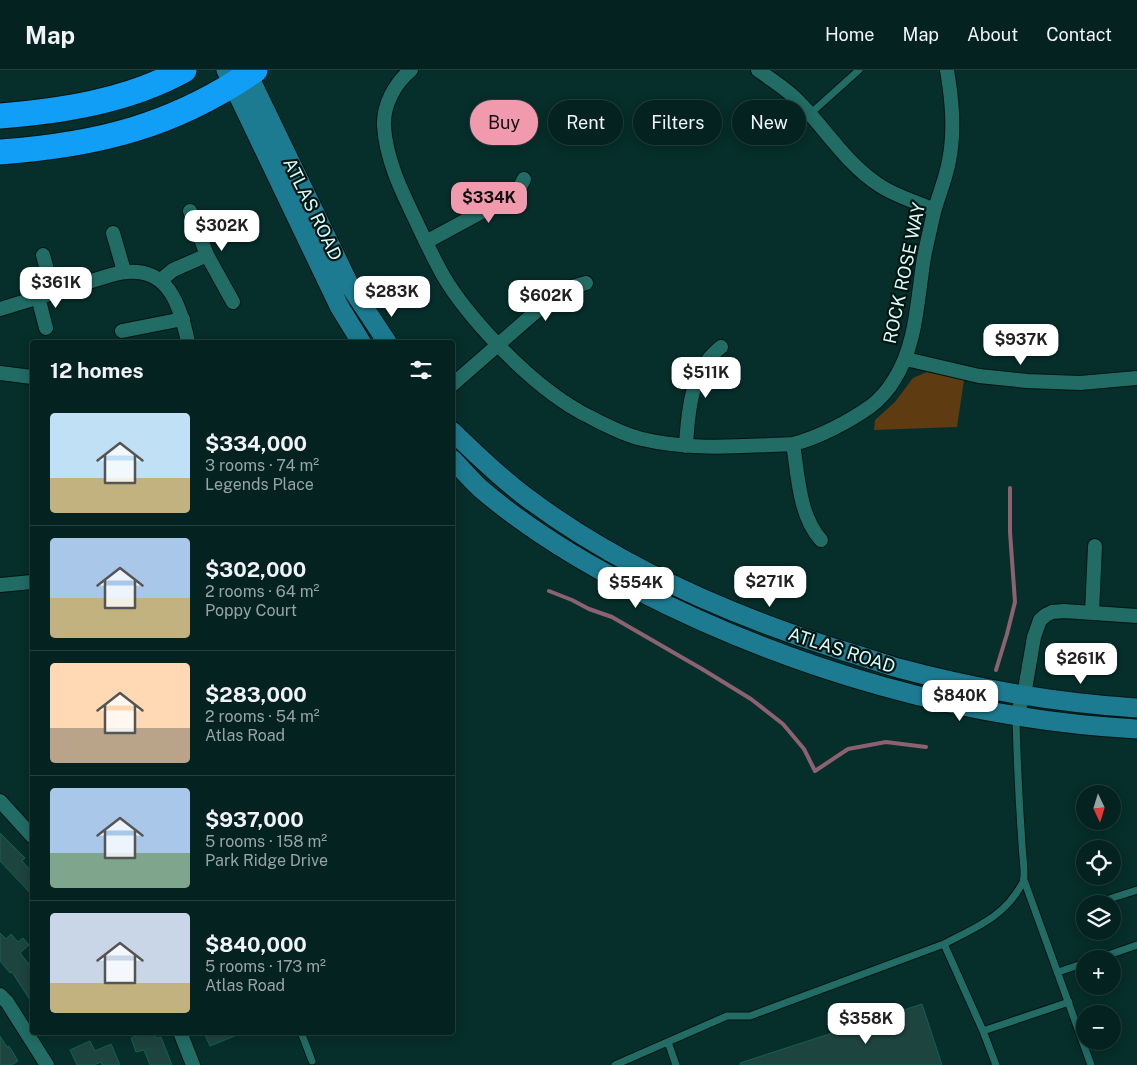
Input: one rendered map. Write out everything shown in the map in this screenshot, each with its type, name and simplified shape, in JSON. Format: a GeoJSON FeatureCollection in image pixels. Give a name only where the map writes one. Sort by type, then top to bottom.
{"type":"FeatureCollection","features":[{"type":"Feature","properties":{"kind":"highway"},"geometry":{"type":"LineString","coordinates":[[0,116],[52,111],[111,98],[141,89],[184,70]]}},
{"type":"Feature","properties":{"kind":"highway"},"geometry":{"type":"LineString","coordinates":[[0,152],[42,149],[92,141],[129,132],[183,111],[242,74]]}},
{"type":"Feature","properties":{"kind":"street","name":"ROCK ROSE WAY"},"geometry":{"type":"LineString","coordinates":[[411,70],[396,86],[387,105],[384,125],[387,144],[400,189],[444,277],[454,292],[497,345],[542,387],[590,418],[640,439],[686,446],[711,447],[803,442],[873,405],[893,382],[906,359],[914,325],[925,252],[934,210],[942,190],[949,161],[953,132],[952,101],[947,70]]}},
{"type":"Feature","properties":{"kind":"street"},"geometry":{"type":"LineString","coordinates":[[758,70],[793,96],[836,147],[863,173],[881,186],[934,210]]}},
{"type":"Feature","properties":{"kind":"street","name":"ATLAS ROAD"},"geometry":{"type":"LineString","coordinates":[[242,74],[339,306],[359,340]]}},
{"type":"Feature","properties":{"kind":"street","name":"ATLAS ROAD"},"geometry":{"type":"LineString","coordinates":[[242,74],[350,286],[386,340]]}},
{"type":"Feature","properties":{"kind":"street"},"geometry":{"type":"LineString","coordinates":[[426,242],[509,197],[520,187],[524,179]]}},
{"type":"Feature","properties":{"kind":"street"},"geometry":{"type":"LineString","coordinates":[[190,211],[207,255],[233,302]]}},
{"type":"Feature","properties":{"kind":"street"},"geometry":{"type":"LineString","coordinates":[[113,233],[124,271]]}},
{"type":"Feature","properties":{"kind":"street"},"geometry":{"type":"LineString","coordinates":[[43,254],[53,292]]}},
{"type":"Feature","properties":{"kind":"street"},"geometry":{"type":"LineString","coordinates":[[161,280],[173,270],[207,255]]}},
{"type":"Feature","properties":{"kind":"street"},"geometry":{"type":"LineString","coordinates":[[0,309],[124,271],[137,271],[161,280],[173,296],[183,318],[188,340]]}},
{"type":"Feature","properties":{"kind":"street"},"geometry":{"type":"LineString","coordinates":[[455,382],[555,295],[566,289],[586,284]]}},
{"type":"Feature","properties":{"kind":"street"},"geometry":{"type":"LineString","coordinates":[[38,297],[46,328]]}},
{"type":"Feature","properties":{"kind":"street"},"geometry":{"type":"LineString","coordinates":[[122,330],[183,318]]}},
{"type":"Feature","properties":{"kind":"street"},"geometry":{"type":"LineString","coordinates":[[686,446],[688,416],[695,385],[710,356],[721,347]]}},
{"type":"Feature","properties":{"kind":"street"},"geometry":{"type":"LineString","coordinates":[[906,359],[979,376],[1027,381],[1080,383],[1137,378]]}},
{"type":"Feature","properties":{"kind":"street"},"geometry":{"type":"LineString","coordinates":[[0,373],[30,377]]}},
{"type":"Feature","properties":{"kind":"street","name":"ATLAS ROAD"},"geometry":{"type":"LineString","coordinates":[[455,434],[495,472],[543,509],[603,548],[678,587],[749,618],[788,633],[889,665],[944,679],[1024,695],[1137,708]]}},
{"type":"Feature","properties":{"kind":"street"},"geometry":{"type":"LineString","coordinates":[[793,444],[806,516],[812,531],[820,540]]}},
{"type":"Feature","properties":{"kind":"street","name":"ATLAS ROAD"},"geometry":{"type":"LineString","coordinates":[[455,462],[480,489],[531,527],[592,567],[668,606],[741,638],[884,687],[1016,716],[1137,730]]}},
{"type":"Feature","properties":{"kind":"street"},"geometry":{"type":"LineString","coordinates":[[1092,613],[1095,546]]}},
{"type":"Feature","properties":{"kind":"street"},"geometry":{"type":"LineString","coordinates":[[0,585],[30,582]]}},
{"type":"Feature","properties":{"kind":"street"},"geometry":{"type":"LineString","coordinates":[[1016,716],[1024,695],[1034,637],[1040,620],[1046,615],[1052,612],[1137,616]]}},
{"type":"Feature","properties":{"kind":"street"},"geometry":{"type":"LineString","coordinates":[[0,800],[30,834]]}},
{"type":"Feature","properties":{"kind":"street"},"geometry":{"type":"LineString","coordinates":[[0,995],[7,1002],[47,1065]]}},
{"type":"Feature","properties":{"kind":"street"},"geometry":{"type":"LineString","coordinates":[[181,1035],[193,1065]]}},
{"type":"Feature","properties":{"kind":"lane"},"geometry":{"type":"LineString","coordinates":[[810,114],[859,70]]}},
{"type":"Feature","properties":{"kind":"lane"},"geometry":{"type":"LineString","coordinates":[[1016,716],[1016,755],[1024,880],[1091,1065]]}},
{"type":"Feature","properties":{"kind":"lane"},"geometry":{"type":"LineString","coordinates":[[619,1064],[727,1016],[750,1016],[944,944],[1000,913],[1024,880]]}},
{"type":"Feature","properties":{"kind":"lane"},"geometry":{"type":"LineString","coordinates":[[1121,895],[1137,890]]}},
{"type":"Feature","properties":{"kind":"lane"},"geometry":{"type":"LineString","coordinates":[[944,944],[996,1065]]}},
{"type":"Feature","properties":{"kind":"lane"},"geometry":{"type":"LineString","coordinates":[[1121,951],[1137,945]]}},
{"type":"Feature","properties":{"kind":"lane"},"geometry":{"type":"LineString","coordinates":[[1058,972],[1076,966]]}},
{"type":"Feature","properties":{"kind":"lane"},"geometry":{"type":"LineString","coordinates":[[983,1031],[1069,1002]]}},
{"type":"Feature","properties":{"kind":"lane"},"geometry":{"type":"LineString","coordinates":[[302,1035],[312,1061]]}},
{"type":"Feature","properties":{"kind":"lane"},"geometry":{"type":"LineString","coordinates":[[668,1042],[676,1065]]}},
{"type":"Feature","properties":{"kind":"shaded area"},"geometry":{"type":"Polygon","coordinates":[[[927,372],[964,380],[957,427],[874,430],[875,420],[895,402],[913,378],[927,372]]]}},
{"type":"Feature","properties":{"kind":"building"},"geometry":{"type":"Polygon","coordinates":[[[0,833],[25,858],[22,861],[30,870],[30,893],[0,861],[0,833]]]}},
{"type":"Feature","properties":{"kind":"building"},"geometry":{"type":"Polygon","coordinates":[[[0,933],[6,939],[11,934],[18,942],[23,938],[29,945],[20,953],[30,966],[30,1000],[12,972],[10,973],[0,961],[0,933]]]}},
{"type":"Feature","properties":{"kind":"building"},"geometry":{"type":"Polygon","coordinates":[[[922,1004],[942,1065],[740,1065],[740,1063],[922,1004]]]}},
{"type":"Feature","properties":{"kind":"building"},"geometry":{"type":"Polygon","coordinates":[[[138,1035],[161,1037],[172,1065],[150,1065],[144,1050],[136,1052],[131,1038],[138,1035]]]}},
{"type":"Feature","properties":{"kind":"building"},"geometry":{"type":"Polygon","coordinates":[[[205,1035],[237,1035],[210,1046],[205,1035]]]}},
{"type":"Feature","properties":{"kind":"building"},"geometry":{"type":"Polygon","coordinates":[[[0,1036],[18,1061],[12,1065],[0,1065],[0,1036]]]}},
{"type":"Feature","properties":{"kind":"building"},"geometry":{"type":"Polygon","coordinates":[[[90,1041],[95,1051],[111,1044],[120,1065],[102,1065],[101,1062],[94,1065],[77,1065],[70,1050],[90,1041]]]}},
{"type":"Feature","properties":{"kind":"waterway"},"geometry":{"type":"LineString","coordinates":[[996,670],[1015,602],[1010,532],[1010,488]]}},
{"type":"Feature","properties":{"kind":"waterway"},"geometry":{"type":"LineString","coordinates":[[549,591],[612,617],[751,699],[783,724],[804,749],[815,771],[848,749],[886,742],[926,747]]}}]}
